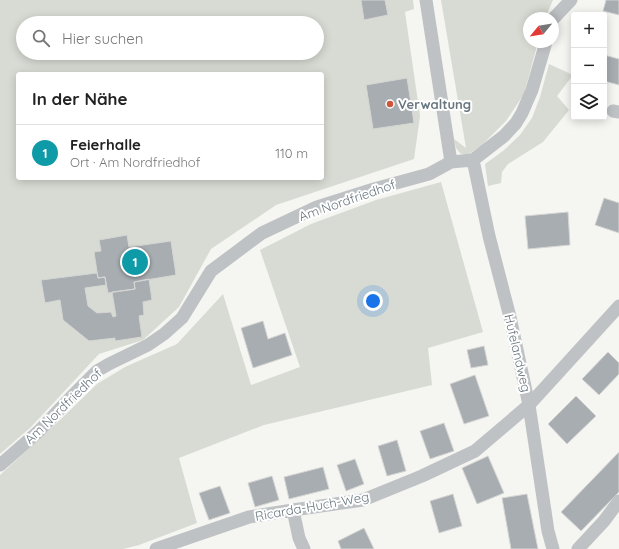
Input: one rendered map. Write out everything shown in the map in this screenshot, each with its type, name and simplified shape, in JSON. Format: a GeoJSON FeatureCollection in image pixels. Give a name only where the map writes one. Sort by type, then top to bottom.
{"type":"FeatureCollection","features":[{"type":"Feature","properties":{"kind":"street"},"geometry":{"type":"LineString","coordinates":[[426,0],[451,162],[473,160],[504,136],[519,118],[532,90],[544,48]]}},
{"type":"Feature","properties":{"kind":"street"},"geometry":{"type":"LineString","coordinates":[[555,12],[560,0]]}},
{"type":"Feature","properties":{"kind":"street"},"geometry":{"type":"LineString","coordinates":[[559,12],[571,0]]}},
{"type":"Feature","properties":{"kind":"street","name":"Hufelandweg"},"geometry":{"type":"LineString","coordinates":[[473,160],[489,236],[510,317],[529,405],[548,531],[553,549]]}},
{"type":"Feature","properties":{"kind":"street","name":"Am Nordfriedhof"},"geometry":{"type":"LineString","coordinates":[[0,465],[39,431],[97,372],[109,364],[148,345],[164,334],[182,318],[211,271],[262,233],[317,207],[429,174],[451,162]]}},
{"type":"Feature","properties":{"kind":"street","name":"Ricarda-Huch-Weg"},"geometry":{"type":"LineString","coordinates":[[156,549],[249,517],[363,500],[422,476],[475,451],[529,405],[619,306]]}},
{"type":"Feature","properties":{"kind":"street"},"geometry":{"type":"LineString","coordinates":[[578,549],[604,521],[619,501]]}},
{"type":"Feature","properties":{"kind":"street"},"geometry":{"type":"LineString","coordinates":[[293,510],[299,538],[304,549]]}},
{"type":"Feature","properties":{"kind":"shaded area"},"geometry":{"type":"Polygon","coordinates":[[[0,0],[413,0],[414,9],[405,12],[420,116],[414,159],[276,205],[211,249],[179,307],[143,340],[99,354],[31,427],[0,454],[0,0]]]}},
{"type":"Feature","properties":{"kind":"shaded area"},"geometry":{"type":"Polygon","coordinates":[[[441,0],[553,0],[548,12],[523,12],[523,48],[536,48],[524,94],[506,121],[482,145],[469,154],[464,155],[460,153],[456,148],[454,139],[466,148],[441,0]]]}},
{"type":"Feature","properties":{"kind":"shaded area"},"geometry":{"type":"Polygon","coordinates":[[[549,64],[571,74],[571,78],[557,96],[569,110],[543,142],[508,164],[502,172],[501,183],[488,186],[485,164],[503,151],[520,135],[532,118],[540,97],[549,64]]]}},
{"type":"Feature","properties":{"kind":"shaded area"},"geometry":{"type":"Polygon","coordinates":[[[441,182],[483,332],[428,348],[432,385],[264,425],[179,458],[197,523],[139,545],[123,549],[0,549],[0,475],[97,384],[125,367],[177,344],[223,294],[251,385],[300,367],[260,250],[311,224],[376,200],[441,182]]]}},
{"type":"Feature","properties":{"kind":"building"},"geometry":{"type":"Polygon","coordinates":[[[361,0],[385,0],[388,15],[364,20],[361,0]]]}},
{"type":"Feature","properties":{"kind":"building"},"geometry":{"type":"Polygon","coordinates":[[[606,0],[619,0],[619,15],[603,11],[606,0]]]}},
{"type":"Feature","properties":{"kind":"building"},"geometry":{"type":"Polygon","coordinates":[[[607,56],[619,59],[619,85],[607,82],[607,56]]]}},
{"type":"Feature","properties":{"kind":"building","name":"Verwaltung"},"geometry":{"type":"Polygon","coordinates":[[[407,78],[414,123],[373,129],[366,85],[407,78]]]}},
{"type":"Feature","properties":{"kind":"building"},"geometry":{"type":"Polygon","coordinates":[[[604,198],[619,203],[619,233],[595,225],[604,198]]]}},
{"type":"Feature","properties":{"kind":"building"},"geometry":{"type":"Polygon","coordinates":[[[568,212],[570,245],[528,249],[525,216],[568,212]]]}},
{"type":"Feature","properties":{"kind":"building"},"geometry":{"type":"Polygon","coordinates":[[[127,235],[129,247],[171,241],[176,275],[134,282],[135,289],[108,293],[105,277],[98,278],[94,252],[101,251],[99,240],[127,235]]]}},
{"type":"Feature","properties":{"kind":"building"},"geometry":{"type":"Polygon","coordinates":[[[97,273],[98,278],[105,277],[106,285],[85,288],[88,306],[97,313],[111,312],[113,317],[116,316],[112,292],[135,289],[134,282],[149,279],[152,300],[143,302],[144,315],[139,316],[142,337],[115,341],[115,338],[89,341],[63,320],[60,300],[45,303],[41,280],[97,273]]]}},
{"type":"Feature","properties":{"kind":"building"},"geometry":{"type":"Polygon","coordinates":[[[263,321],[268,339],[285,333],[292,355],[253,368],[241,328],[263,321]]]}},
{"type":"Feature","properties":{"kind":"building"},"geometry":{"type":"Polygon","coordinates":[[[484,346],[488,365],[471,368],[467,350],[484,346]]]}},
{"type":"Feature","properties":{"kind":"building"},"geometry":{"type":"Polygon","coordinates":[[[608,352],[619,363],[619,374],[599,395],[582,379],[608,352]]]}},
{"type":"Feature","properties":{"kind":"building"},"geometry":{"type":"Polygon","coordinates":[[[475,375],[489,416],[464,424],[450,384],[475,375]]]}},
{"type":"Feature","properties":{"kind":"building"},"geometry":{"type":"Polygon","coordinates":[[[576,396],[596,416],[567,444],[548,424],[576,396]]]}},
{"type":"Feature","properties":{"kind":"building"},"geometry":{"type":"Polygon","coordinates":[[[444,423],[454,451],[430,459],[420,431],[444,423]]]}},
{"type":"Feature","properties":{"kind":"building"},"geometry":{"type":"Polygon","coordinates":[[[397,440],[406,471],[387,476],[378,446],[397,440]]]}},
{"type":"Feature","properties":{"kind":"building"},"geometry":{"type":"Polygon","coordinates":[[[619,452],[619,492],[581,531],[561,512],[619,452]]]}},
{"type":"Feature","properties":{"kind":"building"},"geometry":{"type":"Polygon","coordinates":[[[488,456],[504,493],[477,504],[462,468],[488,456]]]}},
{"type":"Feature","properties":{"kind":"building"},"geometry":{"type":"Polygon","coordinates":[[[355,459],[364,484],[346,491],[337,465],[355,459]]]}},
{"type":"Feature","properties":{"kind":"building"},"geometry":{"type":"Polygon","coordinates":[[[323,467],[329,489],[289,499],[284,477],[323,467]]]}},
{"type":"Feature","properties":{"kind":"building"},"geometry":{"type":"Polygon","coordinates":[[[272,476],[279,500],[255,507],[248,483],[272,476]]]}},
{"type":"Feature","properties":{"kind":"building"},"geometry":{"type":"Polygon","coordinates":[[[220,486],[230,513],[209,520],[199,493],[220,486]]]}},
{"type":"Feature","properties":{"kind":"building"},"geometry":{"type":"Polygon","coordinates":[[[453,494],[462,526],[439,533],[430,501],[453,494]]]}},
{"type":"Feature","properties":{"kind":"building"},"geometry":{"type":"Polygon","coordinates":[[[527,494],[538,549],[511,549],[502,498],[527,494]]]}},
{"type":"Feature","properties":{"kind":"building"},"geometry":{"type":"Polygon","coordinates":[[[364,528],[374,549],[341,549],[338,541],[364,528]]]}},
{"type":"Feature","properties":{"kind":"place","name":"Verwaltung"},"geometry":{"type":"Point","coordinates":[390,104]}},
{"type":"Feature","properties":{"kind":"place","name":"Feierhalle"},"geometry":{"type":"Point","coordinates":[135,262]}}]}
